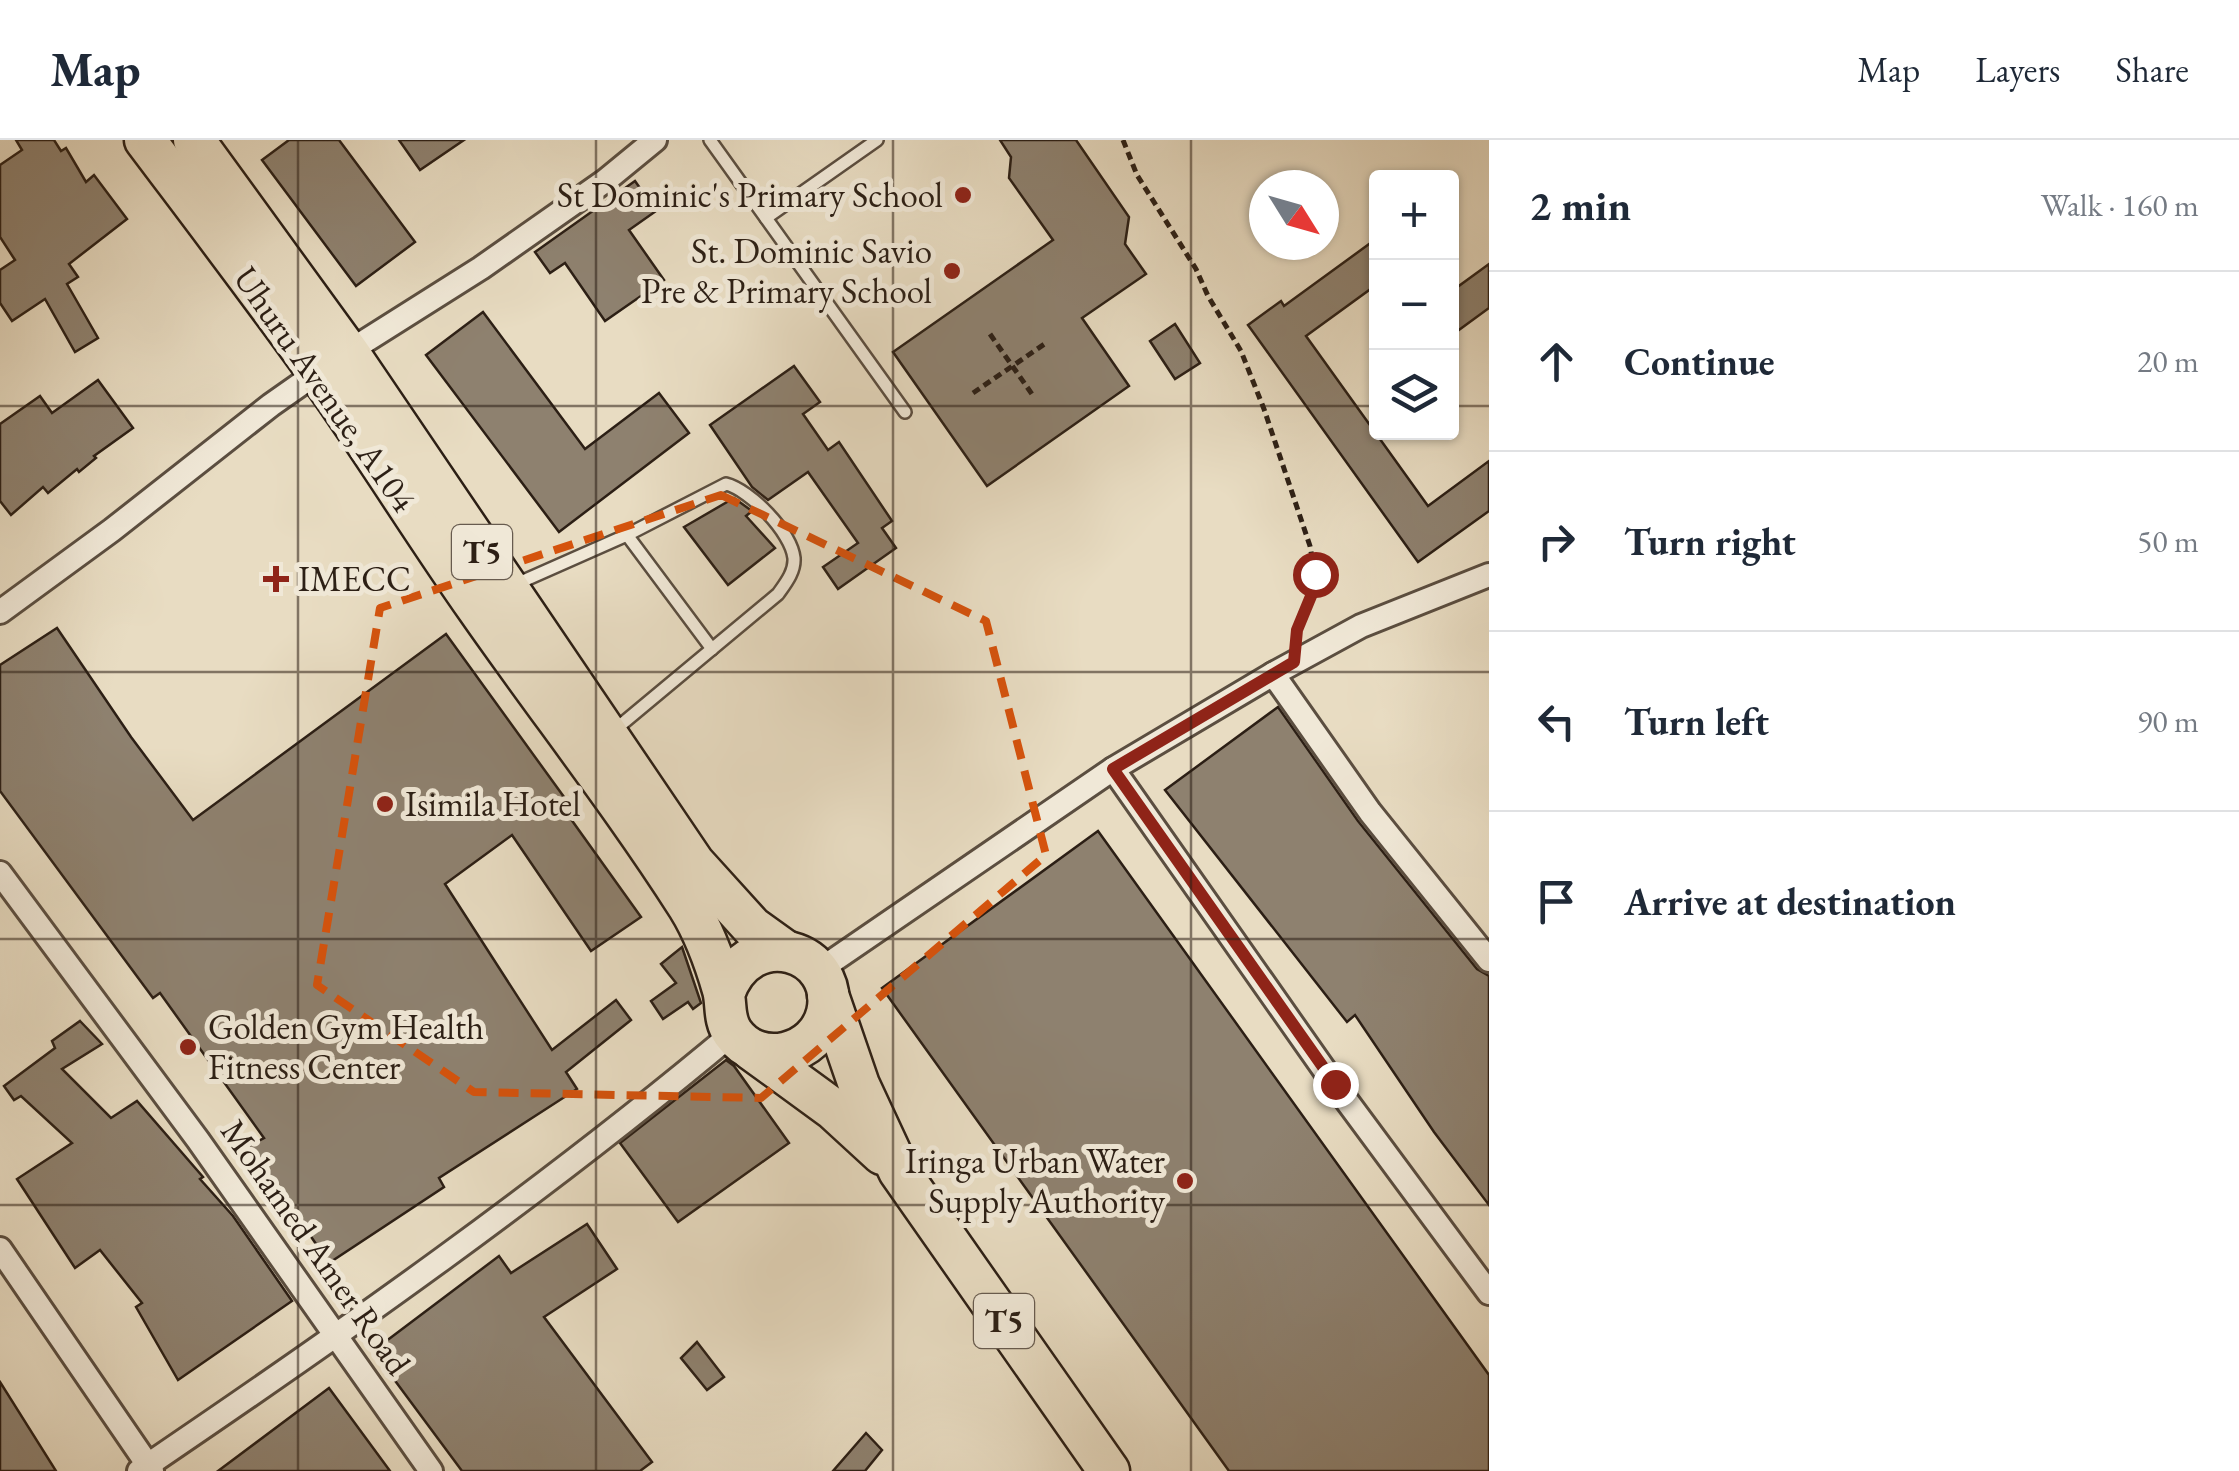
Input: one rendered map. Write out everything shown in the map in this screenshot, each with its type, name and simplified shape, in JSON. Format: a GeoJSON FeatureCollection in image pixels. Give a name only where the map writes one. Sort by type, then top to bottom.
{"type":"FeatureCollection","features":[{"type":"Feature","properties":{"kind":"highway","name":"Uhuru Avenue, A104"},"geometry":{"type":"LineString","coordinates":[[145,140],[333,362]]}},
{"type":"Feature","properties":{"kind":"highway","name":"Uhuru Avenue, A104"},"geometry":{"type":"LineString","coordinates":[[199,141],[333,362],[492,599],[690,909],[724,994]]}},
{"type":"Feature","properties":{"kind":"highway","name":"Uhuru Avenue, A104"},"geometry":{"type":"LineString","coordinates":[[492,599],[608,736],[719,894],[752,927],[784,950]]}},
{"type":"Feature","properties":{"kind":"highway"},"geometry":{"type":"LineString","coordinates":[[784,950],[804,958],[823,981],[828,1010],[820,1030],[806,1045],[788,1054],[767,1054],[740,1040],[724,1014],[724,994],[731,974],[745,960],[764,951],[784,950]]}},
{"type":"Feature","properties":{"kind":"highway","name":"T5"},"geometry":{"type":"LineString","coordinates":[[823,981],[859,1085],[899,1171],[1108,1471]]}},
{"type":"Feature","properties":{"kind":"highway","name":"T5"},"geometry":{"type":"LineString","coordinates":[[740,1040],[833,1110],[899,1171]]}},
{"type":"Feature","properties":{"kind":"street"},"geometry":{"type":"LineString","coordinates":[[0,612],[333,362],[481,268],[605,182],[641,144]]}},
{"type":"Feature","properties":{"kind":"street"},"geometry":{"type":"LineString","coordinates":[[823,981],[1113,769],[1361,626],[1489,575]]}},
{"type":"Feature","properties":{"kind":"street"},"geometry":{"type":"LineString","coordinates":[[1284,668],[1370,812],[1489,960]]}},
{"type":"Feature","properties":{"kind":"street"},"geometry":{"type":"LineString","coordinates":[[1113,769],[1335,1084],[1489,1293]]}},
{"type":"Feature","properties":{"kind":"street","name":"Mohamed Amer Road"},"geometry":{"type":"LineString","coordinates":[[0,873],[336,1333],[431,1471]]}},
{"type":"Feature","properties":{"kind":"street"},"geometry":{"type":"LineString","coordinates":[[0,1250],[146,1469],[740,1040]]}},
{"type":"Feature","properties":{"kind":"lane"},"geometry":{"type":"LineString","coordinates":[[710,140],[905,412]]}},
{"type":"Feature","properties":{"kind":"lane"},"geometry":{"type":"LineString","coordinates":[[766,218],[876,140]]}},
{"type":"Feature","properties":{"kind":"lane"},"geometry":{"type":"LineString","coordinates":[[492,599],[726,484],[739,487],[758,502],[784,536],[794,558],[790,577],[778,594],[608,736]]}},
{"type":"Feature","properties":{"kind":"lane"},"geometry":{"type":"LineString","coordinates":[[627,534],[712,649]]}},
{"type":"Feature","properties":{"kind":"path"},"geometry":{"type":"LineString","coordinates":[[1123,140],[1137,175],[1196,268],[1241,351],[1310,546],[1316,584],[1284,668]]}},
{"type":"Feature","properties":{"kind":"path"},"geometry":{"type":"LineString","coordinates":[[990,334],[1034,397]]}},
{"type":"Feature","properties":{"kind":"path"},"geometry":{"type":"LineString","coordinates":[[974,394],[1046,342]]}},
{"type":"Feature","properties":{"kind":"highlighted area"},"geometry":{"type":"Polygon","coordinates":[[[721,495],[986,621],[1046,855],[761,1098],[474,1092],[317,985],[380,608],[721,495]]]}},
{"type":"Feature","properties":{"kind":"building"},"geometry":{"type":"Polygon","coordinates":[[[16,140],[54,140],[61,151],[66,148],[86,182],[94,175],[127,219],[69,264],[78,277],[67,284],[98,338],[75,352],[45,299],[12,321],[0,303],[0,270],[15,260],[0,237],[0,165],[22,150],[16,140]]]}},
{"type":"Feature","properties":{"kind":"building"},"geometry":{"type":"Polygon","coordinates":[[[289,140],[339,140],[415,242],[356,286],[262,160],[289,140]]]}},
{"type":"Feature","properties":{"kind":"building"},"geometry":{"type":"Polygon","coordinates":[[[399,140],[464,140],[420,170],[399,140]]]}},
{"type":"Feature","properties":{"kind":"building"},"geometry":{"type":"Polygon","coordinates":[[[1000,140],[1076,140],[1129,217],[1125,244],[1146,274],[1082,318],[1129,386],[987,486],[893,352],[1053,240],[1009,178],[1011,157],[1000,140]]]}},
{"type":"Feature","properties":{"kind":"building"},"geometry":{"type":"Polygon","coordinates":[[[635,181],[656,211],[629,230],[664,280],[605,321],[565,263],[550,273],[535,252],[635,181]]]}},
{"type":"Feature","properties":{"kind":"building"},"geometry":{"type":"Polygon","coordinates":[[[1369,244],[1369,290],[1306,336],[1369,424],[1369,440],[1381,440],[1428,506],[1489,461],[1489,511],[1418,562],[1248,325],[1281,301],[1284,306],[1369,244]]]}},
{"type":"Feature","properties":{"kind":"building"},"geometry":{"type":"Polygon","coordinates":[[[1489,264],[1489,308],[1459,330],[1459,286],[1489,264]]]}},
{"type":"Feature","properties":{"kind":"building"},"geometry":{"type":"Polygon","coordinates":[[[483,312],[585,449],[659,393],[689,433],[559,532],[426,355],[483,312]]]}},
{"type":"Feature","properties":{"kind":"building"},"geometry":{"type":"Polygon","coordinates":[[[1175,324],[1200,363],[1175,379],[1150,341],[1175,324]]]}},
{"type":"Feature","properties":{"kind":"building"},"geometry":{"type":"Polygon","coordinates":[[[794,366],[820,402],[803,414],[828,450],[839,442],[892,521],[882,528],[896,548],[838,589],[823,567],[858,543],[808,472],[768,500],[752,487],[710,425],[794,366]]]}},
{"type":"Feature","properties":{"kind":"building"},"geometry":{"type":"Polygon","coordinates":[[[98,380],[133,428],[79,472],[77,469],[48,493],[43,487],[11,515],[0,501],[0,424],[40,396],[52,413],[98,380]]]}},
{"type":"Feature","properties":{"kind":"building"},"geometry":{"type":"Polygon","coordinates":[[[734,498],[752,511],[746,516],[775,548],[728,585],[684,527],[734,498]]]}},
{"type":"Feature","properties":{"kind":"building"},"geometry":{"type":"Polygon","coordinates":[[[57,628],[193,820],[446,634],[564,797],[558,801],[641,917],[591,951],[512,835],[445,884],[552,1050],[616,1000],[631,1020],[566,1072],[577,1089],[439,1178],[444,1187],[329,1263],[249,1146],[264,1138],[160,993],[153,998],[0,791],[0,665],[57,628]]]}},
{"type":"Feature","properties":{"kind":"building"},"geometry":{"type":"Polygon","coordinates":[[[1278,707],[1358,821],[1477,969],[1489,976],[1489,1205],[1355,1015],[1347,1022],[1165,790],[1278,707]]]}},
{"type":"Feature","properties":{"kind":"building","name":"Iringa Urban Water Supply Authority"},"geometry":{"type":"Polygon","coordinates":[[[1098,831],[1489,1375],[1489,1471],[1229,1471],[882,988],[1098,831]]]}},
{"type":"Feature","properties":{"kind":"building"},"geometry":{"type":"Polygon","coordinates":[[[682,947],[701,1003],[693,1009],[688,1002],[663,1019],[651,1001],[676,983],[661,964],[682,947]]]}},
{"type":"Feature","properties":{"kind":"building"},"geometry":{"type":"Polygon","coordinates":[[[80,1021],[102,1044],[62,1069],[111,1118],[137,1101],[203,1177],[200,1179],[233,1216],[292,1301],[178,1380],[136,1307],[142,1303],[100,1250],[75,1268],[17,1179],[72,1143],[21,1096],[14,1100],[4,1086],[55,1048],[52,1041],[80,1021]]]}},
{"type":"Feature","properties":{"kind":"building"},"geometry":{"type":"Polygon","coordinates":[[[726,1060],[789,1143],[678,1222],[620,1143],[726,1060]]]}},
{"type":"Feature","properties":{"kind":"building"},"geometry":{"type":"Polygon","coordinates":[[[587,1224],[617,1269],[544,1317],[652,1462],[640,1471],[462,1471],[373,1351],[499,1256],[511,1273],[587,1224]]]}},
{"type":"Feature","properties":{"kind":"building"},"geometry":{"type":"Polygon","coordinates":[[[697,1342],[724,1377],[707,1390],[681,1358],[697,1342]]]}},
{"type":"Feature","properties":{"kind":"building"},"geometry":{"type":"Polygon","coordinates":[[[0,1382],[56,1471],[0,1471],[0,1382]]]}},
{"type":"Feature","properties":{"kind":"building"},"geometry":{"type":"Polygon","coordinates":[[[329,1388],[390,1471],[218,1471],[329,1388]]]}},
{"type":"Feature","properties":{"kind":"building"},"geometry":{"type":"Polygon","coordinates":[[[866,1433],[882,1450],[865,1471],[833,1471],[866,1433]]]}},
{"type":"Feature","properties":{"kind":"place","name":"St Dominic's Primary School"},"geometry":{"type":"Point","coordinates":[963,195]}},
{"type":"Feature","properties":{"kind":"place","name":"St. Dominic Savio Pre & Primary School"},"geometry":{"type":"Point","coordinates":[952,271]}},
{"type":"Feature","properties":{"kind":"place","name":"IMECC"},"geometry":{"type":"Point","coordinates":[276,579]}},
{"type":"Feature","properties":{"kind":"place","name":"Isimila Hotel"},"geometry":{"type":"Point","coordinates":[385,804]}},
{"type":"Feature","properties":{"kind":"place","name":"Golden Gym Health Fitness Center"},"geometry":{"type":"Point","coordinates":[188,1047]}},
{"type":"Feature","properties":{"kind":"place","name":"Iringa Urban Water Supply Authority"},"geometry":{"type":"Point","coordinates":[1185,1181]}},
{"type":"Feature","properties":{"kind":"route"},"geometry":{"type":"LineString","coordinates":[[1315,574],[1316,584],[1297,630],[1294,662],[1113,769],[1335,1084]]}}]}
